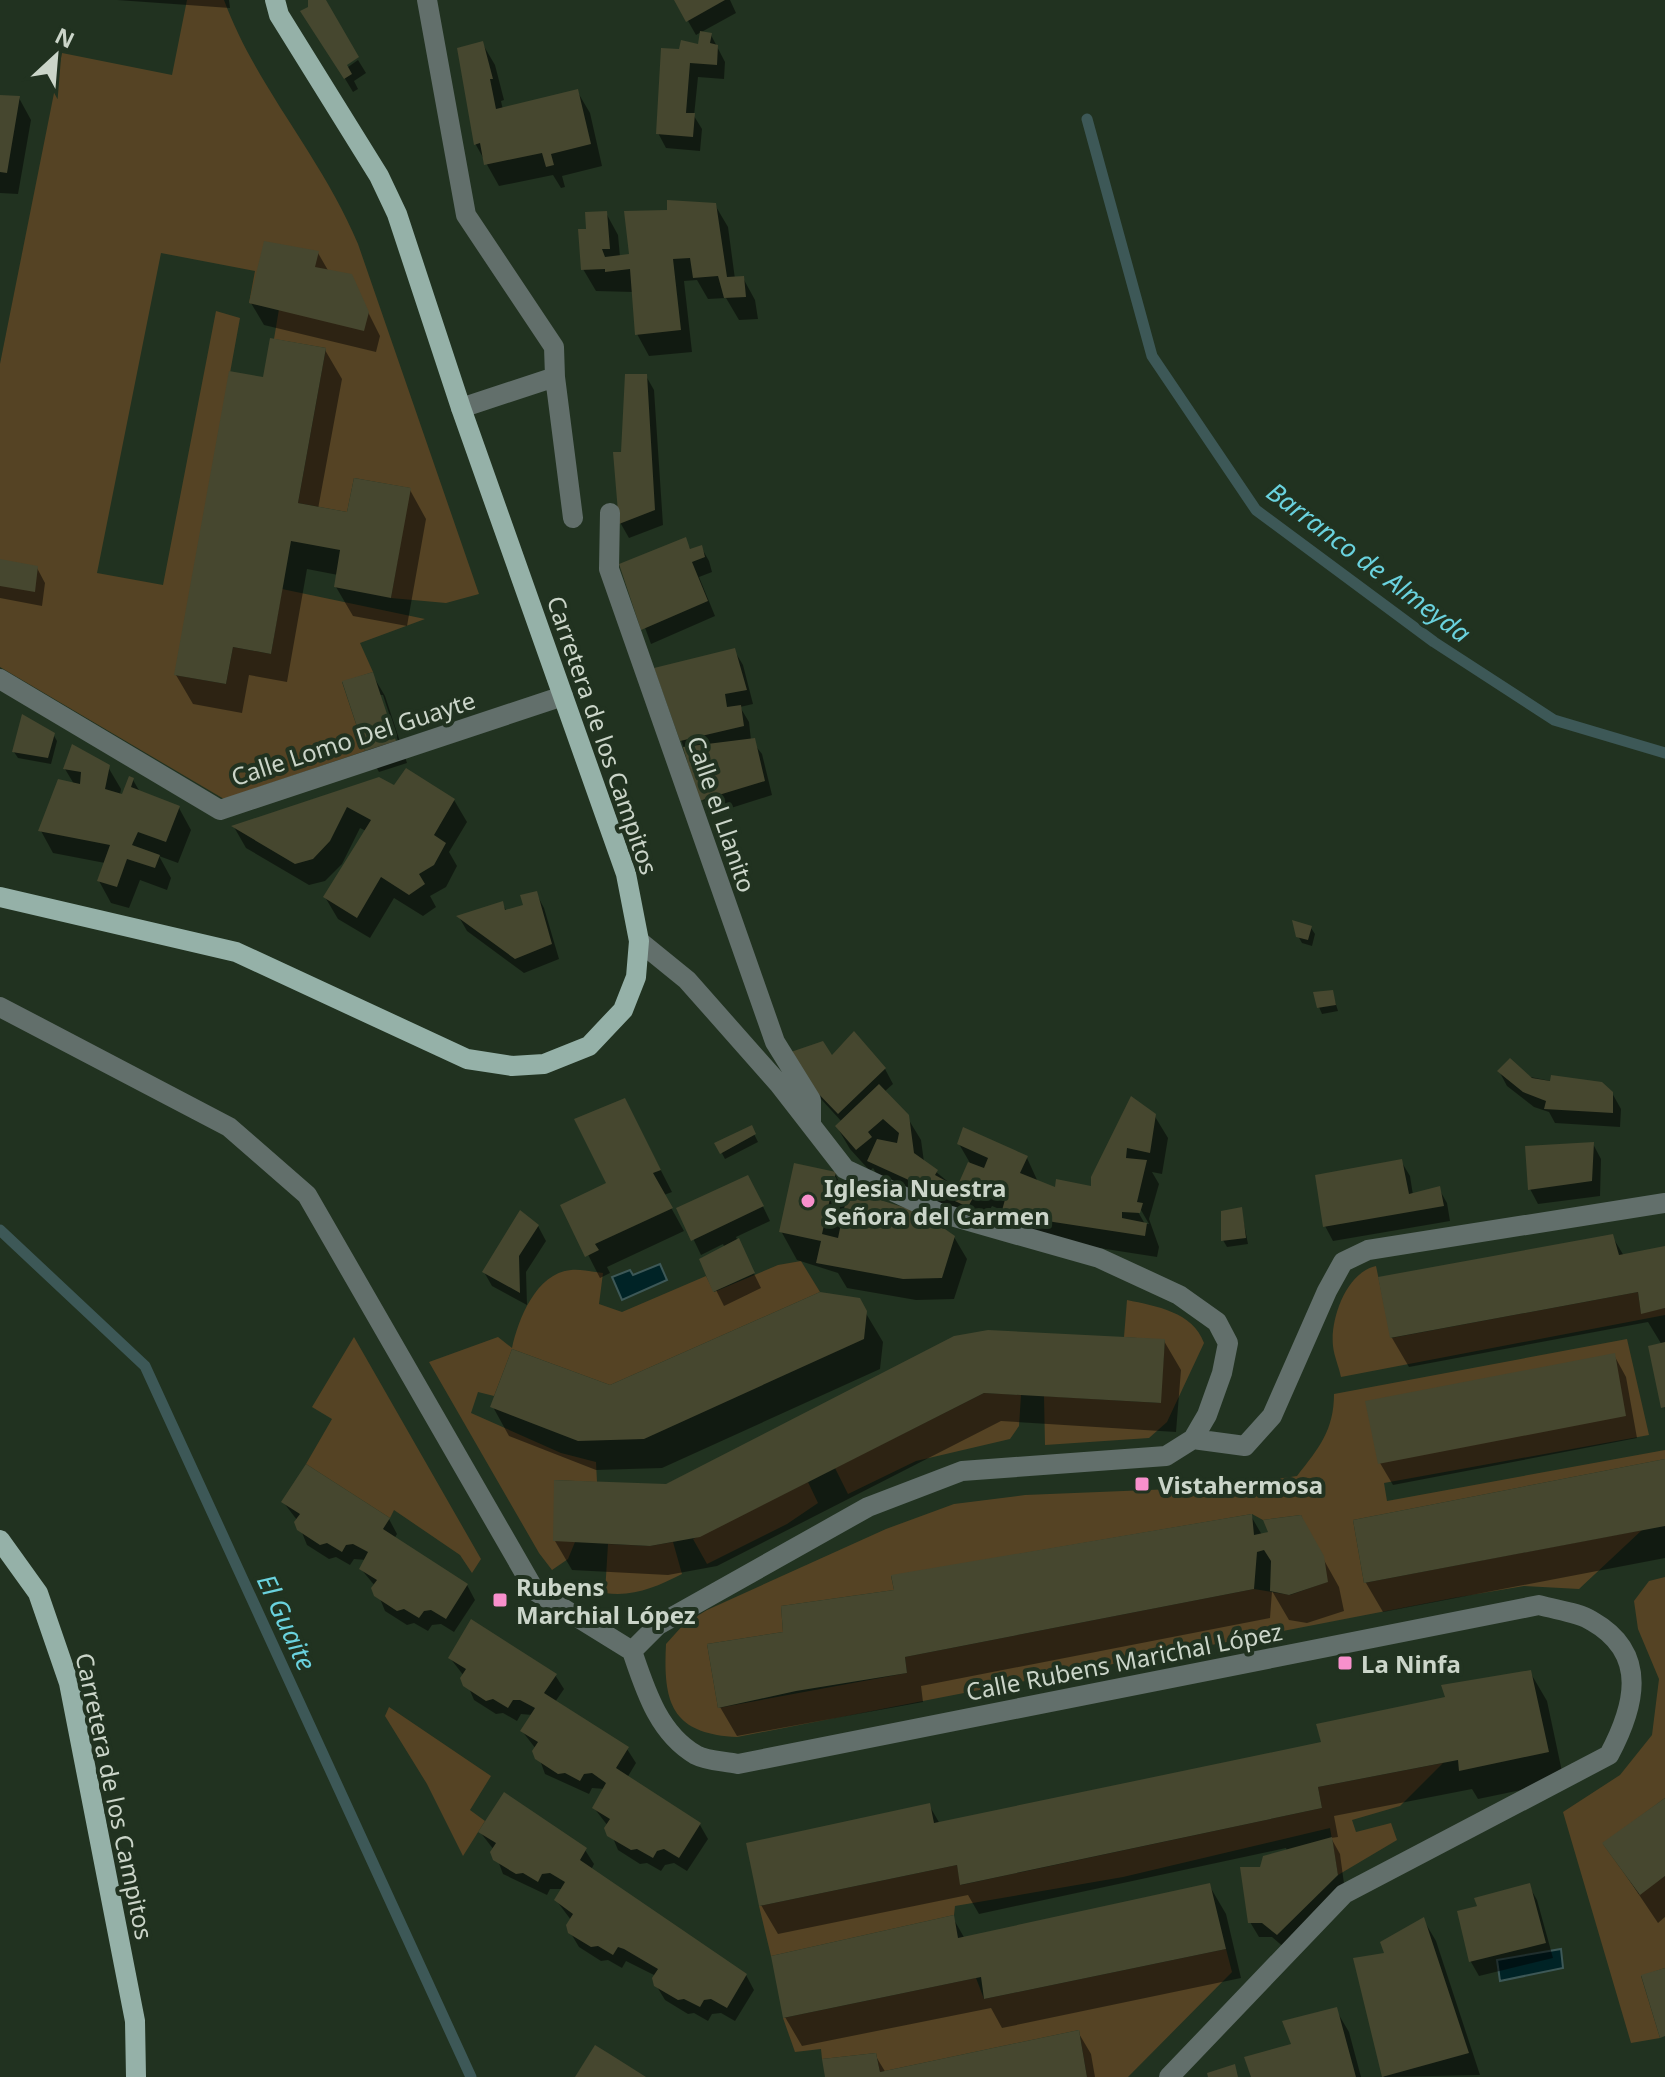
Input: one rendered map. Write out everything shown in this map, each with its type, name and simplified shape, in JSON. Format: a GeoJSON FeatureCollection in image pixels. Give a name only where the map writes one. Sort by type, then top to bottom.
{"type":"FeatureCollection","features":[{"type":"Feature","properties":{"kind":"main road","name":"Carretera de los Campitos"},"geometry":{"type":"LineString","coordinates":[[0,897],[236,952],[467,1059],[512,1066],[544,1064],[589,1046],[623,1010],[636,977],[639,941],[626,874],[391,201],[379,176],[279,15],[275,0]]}},
{"type":"Feature","properties":{"kind":"main road","name":"Carretera de los Campitos"},"geometry":{"type":"LineString","coordinates":[[0,1540],[38,1593],[69,1683],[135,2021],[136,2077]]}},
{"type":"Feature","properties":{"kind":"street"},"geometry":{"type":"LineString","coordinates":[[427,0],[466,215],[554,347],[573,518]]}},
{"type":"Feature","properties":{"kind":"street"},"geometry":{"type":"LineString","coordinates":[[461,408],[555,377]]}},
{"type":"Feature","properties":{"kind":"street","name":"Calle el Llanito"},"geometry":{"type":"LineString","coordinates":[[610,513],[609,569],[775,1042],[811,1100],[811,1124]]}},
{"type":"Feature","properties":{"kind":"street","name":"Calle Lomo Del Guayte"},"geometry":{"type":"LineString","coordinates":[[0,679],[220,810],[563,696]]}},
{"type":"Feature","properties":{"kind":"street"},"geometry":{"type":"LineString","coordinates":[[0,1007],[229,1127],[307,1195],[535,1591],[632,1651],[658,1625],[868,1507],[962,1471],[1166,1456],[1193,1439],[1207,1415],[1222,1373],[1228,1343],[1217,1322],[1179,1295],[1099,1258],[937,1212],[845,1169],[811,1124],[687,980],[639,941]]}},
{"type":"Feature","properties":{"kind":"street"},"geometry":{"type":"LineString","coordinates":[[1193,1439],[1245,1446],[1272,1416],[1343,1262],[1368,1250],[1665,1203]]}},
{"type":"Feature","properties":{"kind":"street","name":"Calle Rubens Marichal López"},"geometry":{"type":"LineString","coordinates":[[632,1651],[648,1700],[668,1731],[696,1755],[738,1764],[1539,1605],[1592,1621],[1620,1646],[1634,1678],[1628,1719],[1609,1755],[1344,1894],[1169,2077]]}},
{"type":"Feature","properties":{"kind":"shaded area"},"geometry":{"type":"Polygon","coordinates":[[[187,0],[224,0],[253,63],[343,212],[358,244],[479,594],[446,603],[391,598],[410,488],[354,478],[347,512],[298,503],[326,348],[274,339],[279,309],[249,303],[255,271],[161,253],[97,573],[163,585],[216,311],[240,318],[175,675],[226,684],[233,647],[271,654],[282,589],[425,619],[360,643],[373,672],[342,682],[365,751],[224,799],[0,667],[0,364],[62,53],[172,75],[187,0]]]}},
{"type":"Feature","properties":{"kind":"shaded area"},"geometry":{"type":"Polygon","coordinates":[[[801,1261],[820,1292],[610,1385],[512,1349],[494,1396],[478,1392],[471,1413],[561,1453],[596,1462],[597,1482],[554,1480],[575,1542],[568,1559],[552,1570],[539,1553],[429,1362],[498,1337],[512,1348],[531,1300],[548,1280],[559,1273],[575,1270],[603,1273],[599,1304],[622,1312],[706,1276],[714,1292],[778,1265],[801,1261]]]}},
{"type":"Feature","properties":{"kind":"shaded area"},"geometry":{"type":"Polygon","coordinates":[[[1376,1266],[1391,1338],[1638,1292],[1641,1313],[1665,1308],[1665,1315],[1341,1377],[1333,1346],[1338,1310],[1342,1298],[1357,1277],[1376,1266]]]}},
{"type":"Feature","properties":{"kind":"shaded area"},"geometry":{"type":"Polygon","coordinates":[[[1127,1300],[1182,1317],[1199,1332],[1204,1343],[1167,1422],[1149,1438],[1045,1445],[1044,1396],[1160,1403],[1165,1340],[1124,1337],[1127,1300]]]}},
{"type":"Feature","properties":{"kind":"shaded area"},"geometry":{"type":"Polygon","coordinates":[[[354,1337],[481,1559],[472,1573],[460,1555],[394,1510],[390,1518],[306,1464],[332,1419],[312,1407],[354,1337]]]}},
{"type":"Feature","properties":{"kind":"shaded area"},"geometry":{"type":"Polygon","coordinates":[[[1627,1339],[1649,1435],[1384,1483],[1387,1501],[1665,1450],[1665,1459],[1353,1520],[1364,1583],[1642,1530],[1579,1589],[1524,1586],[1453,1598],[737,1737],[715,1735],[698,1729],[685,1722],[676,1711],[667,1683],[666,1644],[684,1624],[707,1610],[886,1529],[954,1504],[1025,1495],[1222,1487],[1297,1476],[1328,1428],[1334,1394],[1627,1339]],[[1252,1514],[891,1576],[894,1590],[781,1606],[783,1632],[707,1644],[718,1708],[907,1673],[905,1657],[1254,1589],[1290,1595],[1327,1582],[1301,1515],[1263,1520],[1252,1514]]]}},
{"type":"Feature","properties":{"kind":"shaded area"},"geometry":{"type":"Polygon","coordinates":[[[984,1393],[1021,1395],[1019,1426],[1010,1439],[916,1461],[848,1494],[835,1468],[984,1393]]]}},
{"type":"Feature","properties":{"kind":"shaded area"},"geometry":{"type":"Polygon","coordinates":[[[808,1482],[818,1503],[787,1524],[707,1564],[693,1539],[808,1482]]]}},
{"type":"Feature","properties":{"kind":"shaded area"},"geometry":{"type":"Polygon","coordinates":[[[673,1542],[682,1574],[645,1590],[626,1594],[605,1593],[608,1544],[650,1546],[673,1542]]]}},
{"type":"Feature","properties":{"kind":"shaded area"},"geometry":{"type":"Polygon","coordinates":[[[1665,1577],[1665,1798],[1603,1844],[1639,1894],[1665,1876],[1665,1968],[1641,1976],[1660,2038],[1631,2043],[1563,1812],[1620,1775],[1652,1735],[1659,1679],[1638,1629],[1634,1601],[1649,1581],[1665,1577]]]}},
{"type":"Feature","properties":{"kind":"shaded area"},"geometry":{"type":"Polygon","coordinates":[[[389,1707],[491,1776],[470,1810],[485,1821],[463,1856],[427,1784],[385,1716],[389,1707]]]}},
{"type":"Feature","properties":{"kind":"shaded area"},"geometry":{"type":"Polygon","coordinates":[[[1443,1763],[1400,1806],[1352,1820],[1356,1832],[1391,1823],[1397,1840],[1338,1875],[1330,1828],[1123,1877],[955,1906],[954,1915],[771,1956],[759,1906],[957,1865],[961,1885],[1322,1808],[1318,1787],[1443,1763]]]}},
{"type":"Feature","properties":{"kind":"shaded area"},"geometry":{"type":"Polygon","coordinates":[[[1226,1949],[1232,1972],[1128,2077],[1087,2077],[1079,2030],[880,2072],[876,2053],[822,2059],[821,2049],[795,2052],[783,2018],[976,1978],[984,1999],[1226,1949]]]}},
{"type":"Feature","properties":{"kind":"water"},"geometry":{"type":"Polygon","coordinates":[[[660,1264],[667,1280],[622,1300],[612,1277],[630,1270],[633,1275],[660,1264]]]}},
{"type":"Feature","properties":{"kind":"water"},"geometry":{"type":"Polygon","coordinates":[[[1561,1949],[1563,1968],[1500,1981],[1497,1960],[1561,1949]]]}},
{"type":"Feature","properties":{"kind":"building"},"geometry":{"type":"Polygon","coordinates":[[[308,0],[326,0],[359,57],[347,65],[352,74],[344,79],[300,11],[308,7],[308,0]]]}},
{"type":"Feature","properties":{"kind":"building"},"geometry":{"type":"Polygon","coordinates":[[[674,0],[725,0],[686,22],[674,0]]]}},
{"type":"Feature","properties":{"kind":"building"},"geometry":{"type":"Polygon","coordinates":[[[700,31],[712,33],[710,43],[718,45],[717,65],[690,63],[686,113],[695,113],[693,137],[656,134],[661,48],[679,49],[681,40],[698,44],[700,31]]]}},
{"type":"Feature","properties":{"kind":"building"},"geometry":{"type":"Polygon","coordinates":[[[483,41],[493,79],[490,79],[496,109],[578,89],[591,144],[551,154],[554,165],[546,167],[542,153],[484,165],[480,143],[474,145],[457,48],[483,41]]]}},
{"type":"Feature","properties":{"kind":"building"},"geometry":{"type":"Polygon","coordinates":[[[0,95],[20,96],[7,173],[0,172],[0,95]]]}},
{"type":"Feature","properties":{"kind":"building"},"geometry":{"type":"Polygon","coordinates":[[[667,200],[716,203],[727,277],[744,276],[746,297],[724,298],[718,276],[693,278],[690,258],[673,259],[681,330],[635,335],[630,269],[605,272],[605,269],[581,270],[578,229],[586,229],[585,212],[607,211],[610,249],[602,249],[605,257],[629,254],[624,211],[667,210],[667,200]]]}},
{"type":"Feature","properties":{"kind":"building"},"geometry":{"type":"Polygon","coordinates":[[[264,241],[319,251],[315,267],[352,274],[369,312],[364,331],[249,303],[264,241]]]}},
{"type":"Feature","properties":{"kind":"building"},"geometry":{"type":"Polygon","coordinates":[[[270,338],[326,348],[298,503],[347,512],[354,478],[411,488],[391,598],[334,587],[340,550],[291,541],[271,654],[233,647],[226,684],[174,675],[229,371],[263,377],[270,338]]]}},
{"type":"Feature","properties":{"kind":"building"},"geometry":{"type":"Polygon","coordinates":[[[625,374],[647,374],[655,510],[619,524],[613,452],[621,452],[625,374]]]}},
{"type":"Feature","properties":{"kind":"building"},"geometry":{"type":"Polygon","coordinates":[[[686,537],[690,549],[702,545],[705,557],[692,562],[708,601],[641,630],[619,564],[686,537]]]}},
{"type":"Feature","properties":{"kind":"building"},"geometry":{"type":"Polygon","coordinates":[[[0,559],[38,566],[35,592],[0,586],[0,559]]]}},
{"type":"Feature","properties":{"kind":"building"},"geometry":{"type":"Polygon","coordinates":[[[735,648],[747,690],[725,694],[727,707],[741,705],[744,726],[680,741],[654,668],[735,648]]]}},
{"type":"Feature","properties":{"kind":"building"},"geometry":{"type":"Polygon","coordinates":[[[373,672],[396,741],[365,751],[342,681],[373,672]]]}},
{"type":"Feature","properties":{"kind":"building"},"geometry":{"type":"Polygon","coordinates":[[[22,714],[55,733],[48,758],[12,752],[22,714]]]}},
{"type":"Feature","properties":{"kind":"building"},"geometry":{"type":"Polygon","coordinates":[[[755,738],[765,781],[699,801],[683,747],[755,738]]]}},
{"type":"Feature","properties":{"kind":"building"},"geometry":{"type":"Polygon","coordinates":[[[72,744],[110,765],[105,789],[122,794],[129,776],[134,778],[131,787],[180,806],[166,842],[138,832],[132,845],[160,855],[155,868],[127,859],[117,887],[97,881],[110,845],[38,831],[58,779],[80,784],[81,772],[63,769],[72,744]]]}},
{"type":"Feature","properties":{"kind":"building"},"geometry":{"type":"Polygon","coordinates":[[[406,768],[455,799],[434,835],[446,843],[434,865],[419,874],[425,884],[409,895],[381,877],[357,918],[323,897],[371,820],[347,807],[330,841],[313,859],[295,864],[231,826],[379,777],[394,785],[406,768]]]}},
{"type":"Feature","properties":{"kind":"building"},"geometry":{"type":"Polygon","coordinates":[[[537,891],[552,944],[515,959],[456,916],[503,901],[505,910],[523,905],[520,895],[537,891]]]}},
{"type":"Feature","properties":{"kind":"building"},"geometry":{"type":"Polygon","coordinates":[[[1292,920],[1312,926],[1308,940],[1296,937],[1292,920]]]}},
{"type":"Feature","properties":{"kind":"building"},"geometry":{"type":"Polygon","coordinates":[[[1333,990],[1336,1005],[1317,1008],[1313,992],[1333,990]]]}},
{"type":"Feature","properties":{"kind":"building"},"geometry":{"type":"Polygon","coordinates":[[[854,1031],[886,1068],[838,1114],[810,1085],[788,1053],[823,1041],[832,1055],[854,1031]]]}},
{"type":"Feature","properties":{"kind":"building"},"geometry":{"type":"Polygon","coordinates":[[[1510,1058],[1532,1078],[1550,1081],[1551,1075],[1602,1082],[1613,1092],[1613,1113],[1544,1109],[1546,1101],[1523,1092],[1497,1071],[1510,1058]]]}},
{"type":"Feature","properties":{"kind":"building"},"geometry":{"type":"Polygon","coordinates":[[[879,1084],[909,1115],[914,1153],[938,1170],[935,1175],[957,1187],[968,1162],[984,1168],[988,1158],[957,1144],[963,1127],[1028,1156],[1020,1173],[1055,1187],[1056,1179],[1091,1186],[1091,1177],[1131,1096],[1156,1114],[1150,1153],[1127,1148],[1126,1158],[1147,1160],[1137,1202],[1143,1203],[1140,1213],[1122,1212],[1122,1218],[1147,1223],[1145,1236],[1001,1214],[1006,1196],[980,1185],[968,1207],[867,1161],[877,1139],[897,1143],[899,1133],[883,1119],[868,1132],[872,1137],[856,1150],[835,1126],[879,1084]]]}},
{"type":"Feature","properties":{"kind":"building"},"geometry":{"type":"Polygon","coordinates":[[[625,1098],[661,1170],[653,1173],[673,1208],[595,1244],[599,1250],[585,1257],[560,1205],[606,1183],[574,1119],[625,1098]]]}},
{"type":"Feature","properties":{"kind":"building"},"geometry":{"type":"Polygon","coordinates":[[[752,1125],[756,1134],[720,1154],[714,1143],[752,1125]]]}},
{"type":"Feature","properties":{"kind":"building"},"geometry":{"type":"Polygon","coordinates":[[[1594,1142],[1592,1181],[1528,1190],[1525,1146],[1594,1142]]]}},
{"type":"Feature","properties":{"kind":"building"},"geometry":{"type":"Polygon","coordinates":[[[1402,1159],[1409,1194],[1440,1186],[1444,1206],[1323,1227],[1315,1175],[1402,1159]]]}},
{"type":"Feature","properties":{"kind":"building"},"geometry":{"type":"Polygon","coordinates":[[[794,1163],[836,1172],[822,1234],[838,1238],[848,1190],[922,1213],[955,1236],[942,1278],[903,1279],[816,1263],[821,1241],[779,1232],[794,1163]]]}},
{"type":"Feature","properties":{"kind":"building"},"geometry":{"type":"Polygon","coordinates":[[[748,1175],[764,1206],[691,1241],[676,1208],[748,1175]]]}},
{"type":"Feature","properties":{"kind":"building"},"geometry":{"type":"Polygon","coordinates":[[[1242,1207],[1246,1238],[1221,1241],[1221,1211],[1242,1207]]]}},
{"type":"Feature","properties":{"kind":"building"},"geometry":{"type":"Polygon","coordinates":[[[520,1210],[539,1225],[519,1256],[520,1293],[482,1272],[520,1210]]]}},
{"type":"Feature","properties":{"kind":"building"},"geometry":{"type":"Polygon","coordinates":[[[1613,1234],[1619,1255],[1665,1246],[1665,1308],[1641,1314],[1638,1292],[1390,1338],[1378,1277],[1613,1234]]]}},
{"type":"Feature","properties":{"kind":"building"},"geometry":{"type":"Polygon","coordinates":[[[739,1238],[755,1273],[713,1292],[699,1259],[739,1238]]]}},
{"type":"Feature","properties":{"kind":"building"},"geometry":{"type":"Polygon","coordinates":[[[820,1292],[860,1298],[867,1311],[864,1339],[644,1439],[578,1441],[490,1407],[512,1349],[610,1385],[820,1292]]]}},
{"type":"Feature","properties":{"kind":"building"},"geometry":{"type":"Polygon","coordinates":[[[988,1330],[1165,1339],[1161,1403],[984,1393],[700,1537],[650,1546],[553,1541],[554,1480],[666,1484],[954,1336],[988,1330]]]}},
{"type":"Feature","properties":{"kind":"building"},"geometry":{"type":"Polygon","coordinates":[[[1665,1342],[1665,1407],[1661,1408],[1648,1346],[1665,1342]]]}},
{"type":"Feature","properties":{"kind":"building"},"geometry":{"type":"Polygon","coordinates":[[[1615,1353],[1626,1416],[1378,1464],[1365,1401],[1615,1353]]]}},
{"type":"Feature","properties":{"kind":"building"},"geometry":{"type":"Polygon","coordinates":[[[1665,1459],[1665,1526],[1364,1583],[1353,1520],[1665,1459]]]}},
{"type":"Feature","properties":{"kind":"building"},"geometry":{"type":"Polygon","coordinates":[[[306,1464],[390,1518],[383,1529],[468,1584],[446,1619],[431,1610],[424,1611],[419,1618],[404,1609],[397,1611],[374,1596],[371,1588],[377,1580],[359,1569],[368,1552],[353,1544],[346,1545],[342,1552],[327,1543],[320,1545],[297,1530],[294,1522],[300,1514],[281,1502],[306,1464]]]}},
{"type":"Feature","properties":{"kind":"building"},"geometry":{"type":"Polygon","coordinates":[[[1252,1514],[1254,1535],[1268,1532],[1263,1520],[1301,1515],[1324,1556],[1328,1582],[1289,1595],[1270,1591],[1271,1561],[1264,1550],[1257,1552],[1254,1589],[905,1657],[907,1673],[796,1691],[718,1708],[707,1644],[783,1632],[781,1606],[894,1590],[891,1575],[1252,1514]]]}},
{"type":"Feature","properties":{"kind":"building"},"geometry":{"type":"Polygon","coordinates":[[[471,1619],[557,1674],[544,1693],[629,1747],[616,1768],[701,1823],[679,1858],[664,1849],[657,1851],[653,1858],[607,1836],[604,1828],[610,1819],[592,1808],[606,1783],[592,1773],[584,1774],[580,1781],[565,1773],[558,1774],[535,1759],[532,1751],[538,1742],[520,1731],[535,1708],[513,1700],[508,1708],[493,1699],[486,1701],[463,1686],[460,1678],[466,1669],[448,1658],[471,1619]]]}},
{"type":"Feature","properties":{"kind":"building"},"geometry":{"type":"Polygon","coordinates":[[[1531,1670],[1549,1752],[1459,1771],[1458,1760],[1318,1787],[1322,1808],[960,1885],[957,1865],[759,1906],[746,1843],[930,1803],[934,1823],[1321,1742],[1316,1724],[1445,1697],[1441,1685],[1531,1670]]]}},
{"type":"Feature","properties":{"kind":"building"},"geometry":{"type":"Polygon","coordinates":[[[504,1792],[587,1848],[580,1860],[747,1974],[727,2008],[711,1999],[704,2000],[700,2007],[684,1999],[678,2000],[654,1986],[652,1978],[658,1969],[624,1949],[618,1947],[613,1955],[598,1946],[591,1947],[568,1933],[566,1925],[573,1914],[554,1900],[565,1882],[550,1873],[542,1874],[538,1882],[523,1873],[516,1874],[493,1860],[490,1852],[496,1843],[478,1832],[504,1792]]]}},
{"type":"Feature","properties":{"kind":"building"},"geometry":{"type":"Polygon","coordinates":[[[1665,1798],[1665,1876],[1640,1895],[1602,1843],[1665,1798]]]}},
{"type":"Feature","properties":{"kind":"building"},"geometry":{"type":"Polygon","coordinates":[[[1332,1837],[1338,1875],[1277,1935],[1262,1923],[1248,1923],[1240,1867],[1260,1867],[1263,1856],[1332,1837]]]}},
{"type":"Feature","properties":{"kind":"building"},"geometry":{"type":"Polygon","coordinates":[[[1210,1883],[1226,1949],[984,1999],[981,1977],[783,2018],[771,1956],[954,1915],[958,1938],[1210,1883]]]}},
{"type":"Feature","properties":{"kind":"building"},"geometry":{"type":"Polygon","coordinates":[[[1530,1883],[1546,1943],[1469,1962],[1457,1911],[1477,1906],[1474,1898],[1530,1883]]]}},
{"type":"Feature","properties":{"kind":"building"},"geometry":{"type":"Polygon","coordinates":[[[1424,1917],[1469,2053],[1382,2077],[1353,1958],[1384,1953],[1380,1942],[1424,1917]]]}},
{"type":"Feature","properties":{"kind":"building"},"geometry":{"type":"Polygon","coordinates":[[[1665,1968],[1665,2036],[1660,2038],[1641,1975],[1665,1968]]]}},
{"type":"Feature","properties":{"kind":"building"},"geometry":{"type":"Polygon","coordinates":[[[1337,2007],[1356,2077],[1251,2077],[1244,2057],[1291,2044],[1282,2021],[1337,2007]]]}},
{"type":"Feature","properties":{"kind":"building"},"geometry":{"type":"Polygon","coordinates":[[[1079,2030],[1087,2077],[825,2077],[822,2059],[876,2053],[880,2072],[1079,2030]]]}},
{"type":"Feature","properties":{"kind":"building"},"geometry":{"type":"Polygon","coordinates":[[[595,2045],[608,2053],[646,2077],[575,2077],[595,2045]]]}},
{"type":"Feature","properties":{"kind":"building"},"geometry":{"type":"Polygon","coordinates":[[[1235,2064],[1238,2077],[1208,2077],[1207,2073],[1235,2064]]]}},
{"type":"Feature","properties":{"kind":"waterway","name":"Barranco de Almeyda"},"geometry":{"type":"LineString","coordinates":[[1087,119],[1152,356],[1256,510],[1434,642],[1554,720],[1665,753]]}},
{"type":"Feature","properties":{"kind":"waterway","name":"El Guaite"},"geometry":{"type":"LineString","coordinates":[[0,1230],[145,1366],[471,2077]]}},
{"type":"Feature","properties":{"kind":"place","name":"Iglesia Nuestra Señora del Carmen"},"geometry":{"type":"Point","coordinates":[808,1201]}},
{"type":"Feature","properties":{"kind":"place","name":"Vistahermosa"},"geometry":{"type":"Point","coordinates":[1142,1484]}},
{"type":"Feature","properties":{"kind":"place","name":"Rubens Marchial López"},"geometry":{"type":"Point","coordinates":[500,1600]}},
{"type":"Feature","properties":{"kind":"place","name":"La Ninfa"},"geometry":{"type":"Point","coordinates":[1345,1663]}}]}
